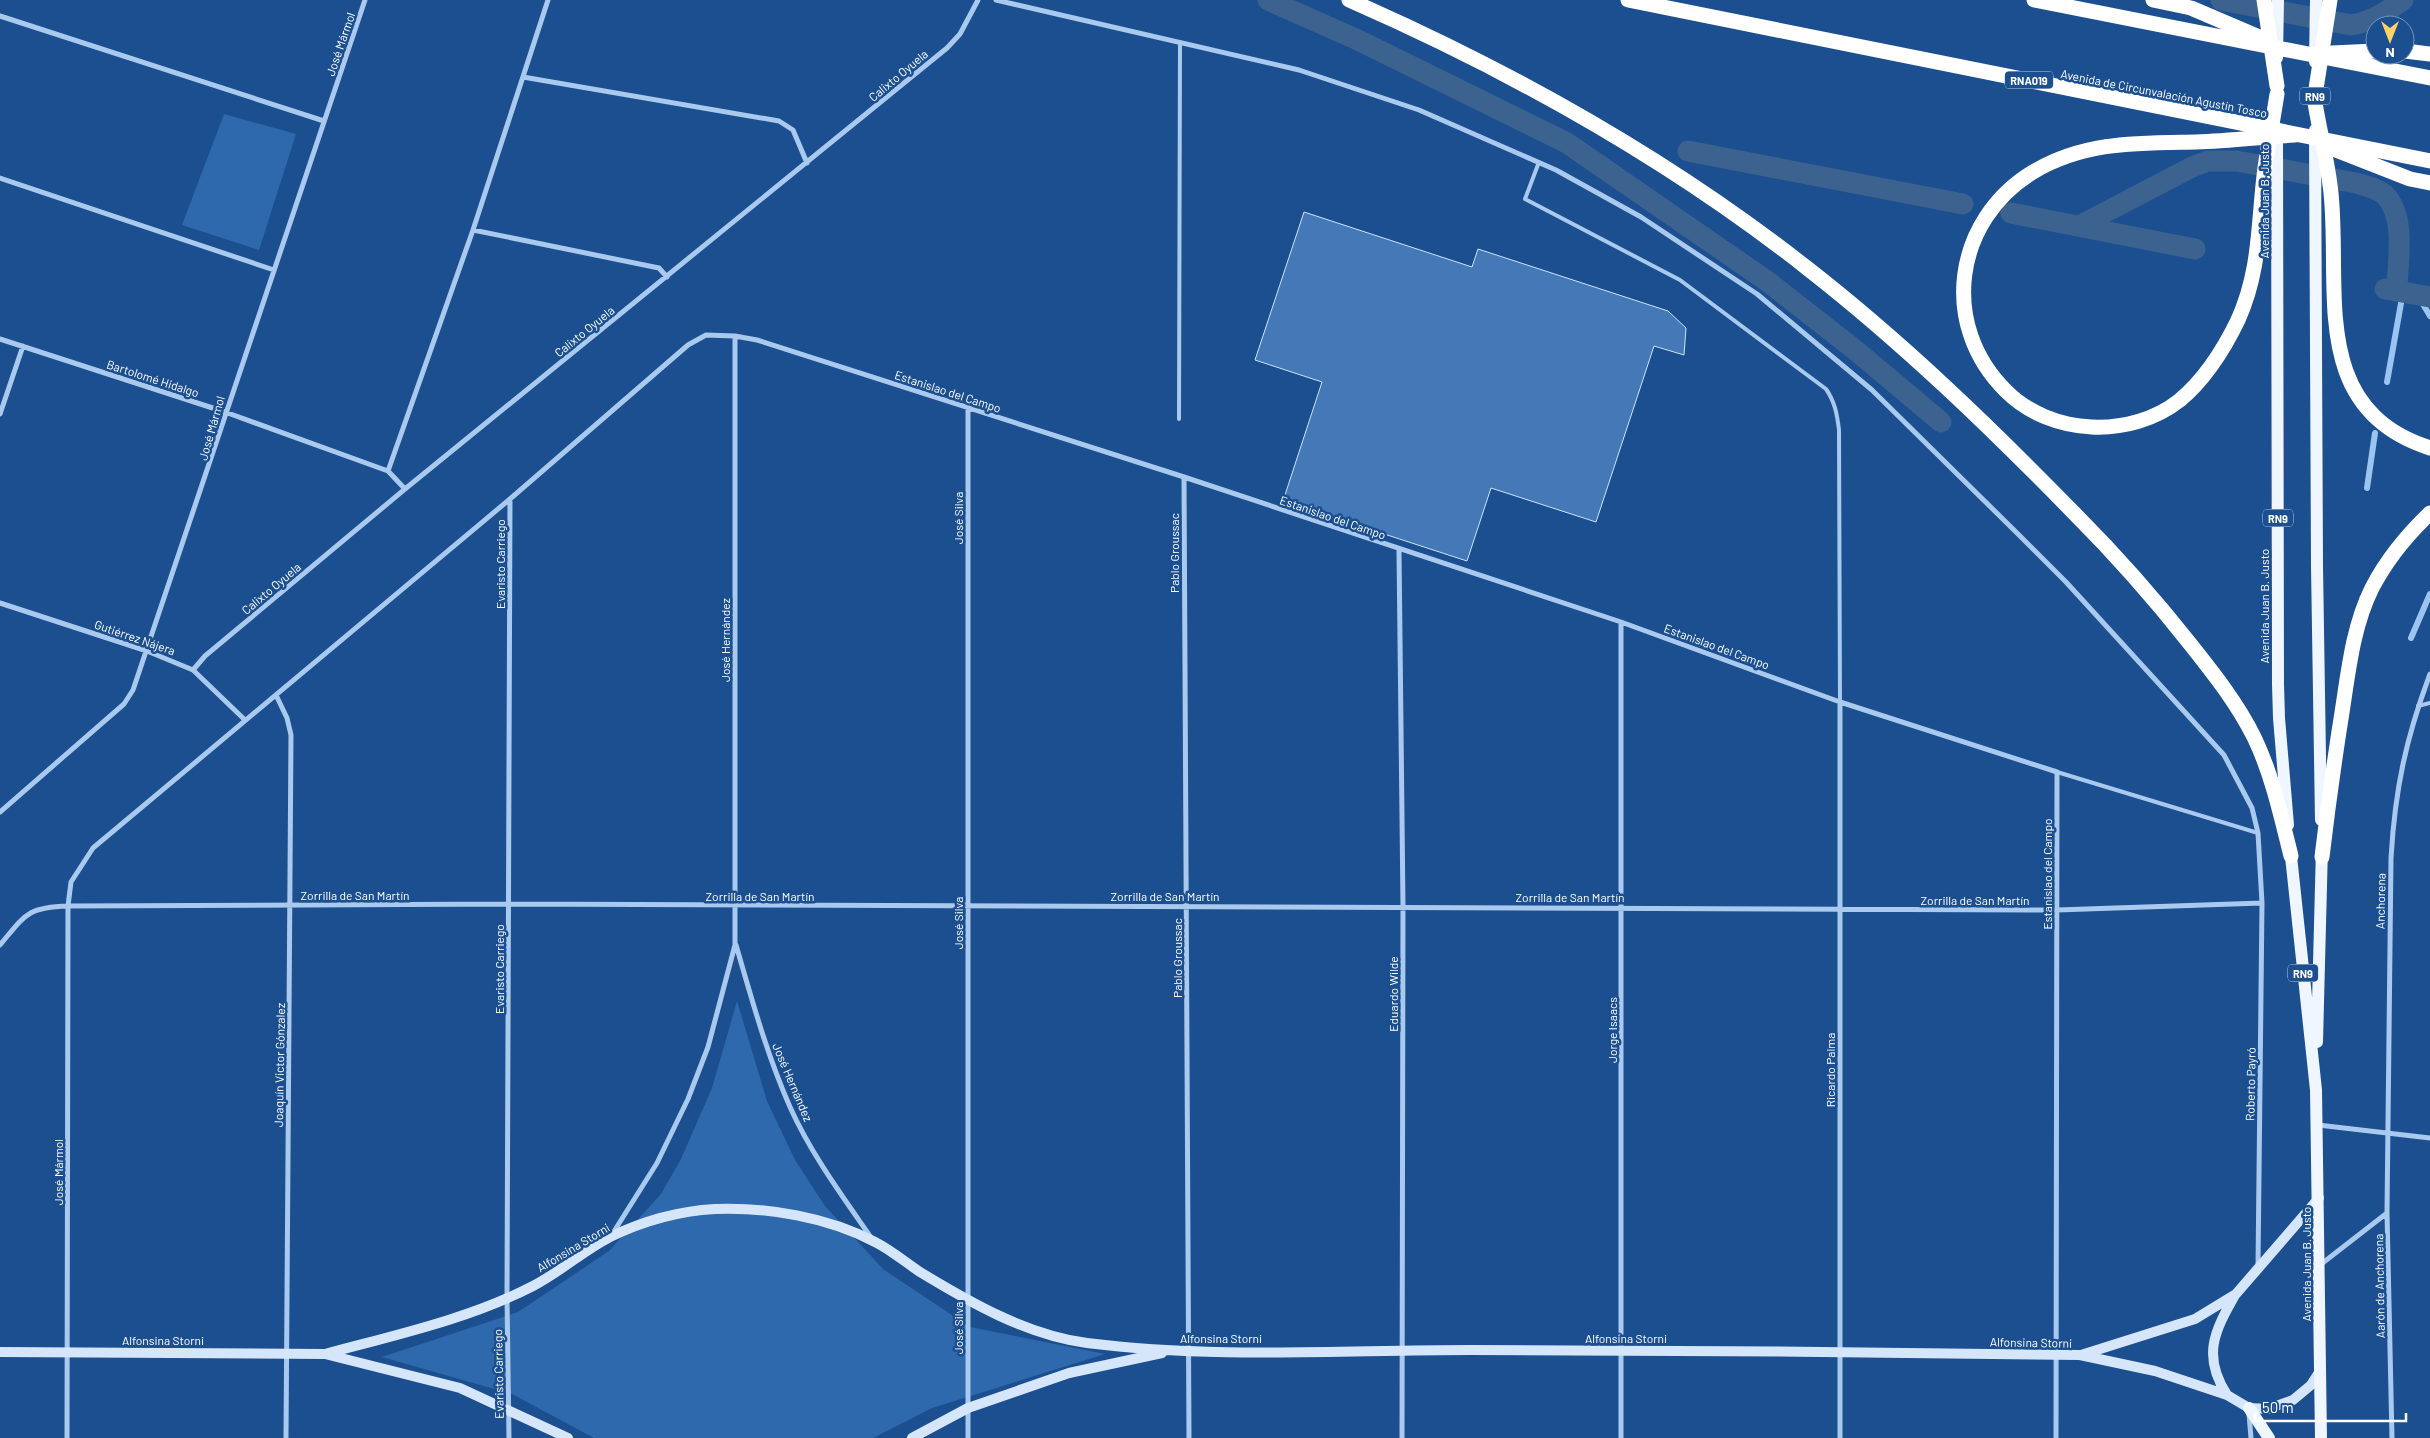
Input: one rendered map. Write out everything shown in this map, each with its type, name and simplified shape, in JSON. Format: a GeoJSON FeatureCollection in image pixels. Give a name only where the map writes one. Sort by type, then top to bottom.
{"type":"FeatureCollection","features":[{"type":"Feature","properties":{"kind":"highway"},"geometry":{"type":"LineString","coordinates":[[1349,0],[1488,65],[1646,155],[1721,205],[1806,268],[1925,368],[1983,422],[2101,540],[2163,609],[2217,678],[2237,706],[2255,738],[2270,775],[2291,856]]}},
{"type":"Feature","properties":{"kind":"highway","name":"Avenida de Circunvalación Agustín Tosco"},"geometry":{"type":"LineString","coordinates":[[1628,0],[2430,161]]}},
{"type":"Feature","properties":{"kind":"highway"},"geometry":{"type":"LineString","coordinates":[[2034,0],[2430,78]]}},
{"type":"Feature","properties":{"kind":"highway"},"geometry":{"type":"LineString","coordinates":[[2153,0],[2191,8],[2298,53],[2365,51]]}},
{"type":"Feature","properties":{"kind":"highway"},"geometry":{"type":"LineString","coordinates":[[2264,0],[2277,90],[2270,179],[2248,293],[2238,320],[2212,365],[2180,399],[2161,412],[2139,421],[2115,426],[2090,427],[2068,424],[2045,416],[2008,393],[1996,380],[1980,354],[1968,326],[1963,286],[1966,264],[1973,239],[1998,199],[2016,183],[2036,170],[2062,158],[2126,142],[2196,142],[2298,135],[2410,179],[2430,183]]}},
{"type":"Feature","properties":{"kind":"highway"},"geometry":{"type":"LineString","coordinates":[[2323,1],[2314,99],[2331,193],[2334,320],[2338,344],[2348,378],[2356,393],[2378,419],[2403,438],[2430,448]]}},
{"type":"Feature","properties":{"kind":"highway"},"geometry":{"type":"LineString","coordinates":[[2415,52],[2430,54]]}},
{"type":"Feature","properties":{"kind":"highway"},"geometry":{"type":"LineString","coordinates":[[2322,856],[2331,778],[2346,682],[2362,613],[2383,569],[2408,536],[2430,513]]}},
{"type":"Feature","properties":{"kind":"main road"},"geometry":{"type":"LineString","coordinates":[[2277,90],[2278,0]]}},
{"type":"Feature","properties":{"kind":"main road","name":"Avenida Juan B. Justo"},"geometry":{"type":"LineString","coordinates":[[2314,99],[2317,558],[2322,856],[2316,1090]]}},
{"type":"Feature","properties":{"kind":"main road","name":"Avenida Juan B. Justo"},"geometry":{"type":"LineString","coordinates":[[2270,179],[2278,718],[2316,1090],[2321,1438]]}},
{"type":"Feature","properties":{"kind":"main road"},"geometry":{"type":"LineString","coordinates":[[2249,1408],[2269,1438]]}},
{"type":"Feature","properties":{"kind":"street","name":"José Mármol"},"geometry":{"type":"LineString","coordinates":[[0,812],[124,704],[133,690],[365,0]]}},
{"type":"Feature","properties":{"kind":"street"},"geometry":{"type":"LineString","coordinates":[[388,470],[472,230],[548,0]]}},
{"type":"Feature","properties":{"kind":"street","name":"Calixto Oyuela"},"geometry":{"type":"LineString","coordinates":[[194,670],[205,656],[405,489],[947,48],[960,34],[978,0]]}},
{"type":"Feature","properties":{"kind":"street","name":"Roberto Payró"},"geometry":{"type":"LineString","coordinates":[[996,0],[1299,70],[1363,90],[1419,110],[1539,162],[1641,217],[1720,268],[1770,304],[1872,390],[2066,582],[2224,755],[2252,808],[2258,833],[2262,903],[2258,1266]]}},
{"type":"Feature","properties":{"kind":"street"},"geometry":{"type":"LineString","coordinates":[[0,16],[324,121]]}},
{"type":"Feature","properties":{"kind":"street"},"geometry":{"type":"LineString","coordinates":[[523,77],[779,121],[793,130],[807,163]]}},
{"type":"Feature","properties":{"kind":"street"},"geometry":{"type":"LineString","coordinates":[[0,178],[274,270]]}},
{"type":"Feature","properties":{"kind":"street"},"geometry":{"type":"LineString","coordinates":[[472,230],[659,268],[667,277]]}},
{"type":"Feature","properties":{"kind":"street"},"geometry":{"type":"LineString","coordinates":[[0,945],[27,913],[45,907],[68,906],[71,882],[93,848],[510,499],[688,345],[706,336],[736,336]]}},
{"type":"Feature","properties":{"kind":"street","name":"Estanislao del Campo"},"geometry":{"type":"LineString","coordinates":[[736,336],[757,340],[1184,477],[1399,550],[1621,622],[1840,702],[2056,772],[2056,1438]]}},
{"type":"Feature","properties":{"kind":"street","name":"José Hernández"},"geometry":{"type":"LineString","coordinates":[[610,1238],[638,1196],[675,1129],[708,1047],[736,945],[736,336]]}},
{"type":"Feature","properties":{"kind":"street","name":"Bartolomé Hidalgo"},"geometry":{"type":"LineString","coordinates":[[0,338],[226,412],[388,470],[405,489]]}},
{"type":"Feature","properties":{"kind":"street"},"geometry":{"type":"LineString","coordinates":[[0,414],[23,346]]}},
{"type":"Feature","properties":{"kind":"street","name":"José Silva"},"geometry":{"type":"LineString","coordinates":[[968,407],[968,1438]]}},
{"type":"Feature","properties":{"kind":"street","name":"Pablo Groussac"},"geometry":{"type":"LineString","coordinates":[[1184,477],[1189,1438]]}},
{"type":"Feature","properties":{"kind":"street","name":"Evaristo Carriego"},"geometry":{"type":"LineString","coordinates":[[509,1438],[507,1297],[510,499]]}},
{"type":"Feature","properties":{"kind":"street","name":"Eduardo Wilde"},"geometry":{"type":"LineString","coordinates":[[1399,550],[1403,906],[1402,1438]]}},
{"type":"Feature","properties":{"kind":"street","name":"Gutiérrez Nájera"},"geometry":{"type":"LineString","coordinates":[[0,603],[147,651],[194,670],[245,720]]}},
{"type":"Feature","properties":{"kind":"street","name":"Jorge Isaacs"},"geometry":{"type":"LineString","coordinates":[[1621,622],[1621,1438]]}},
{"type":"Feature","properties":{"kind":"street","name":"Anchorena"},"geometry":{"type":"LineString","coordinates":[[2388,1133],[2391,858],[2394,816],[2405,748],[2430,674]]}},
{"type":"Feature","properties":{"kind":"street","name":"Joaquín Victor Gónzalez"},"geometry":{"type":"LineString","coordinates":[[276,695],[287,718],[291,735],[286,1438]]}},
{"type":"Feature","properties":{"kind":"street","name":"Ricardo Palma"},"geometry":{"type":"LineString","coordinates":[[1840,702],[1840,1438]]}},
{"type":"Feature","properties":{"kind":"street","name":"Zorrilla de San Martín"},"geometry":{"type":"LineString","coordinates":[[68,906],[509,904],[2057,910],[2262,903]]}},
{"type":"Feature","properties":{"kind":"street","name":"José Mármol"},"geometry":{"type":"LineString","coordinates":[[67,1438],[68,906]]}},
{"type":"Feature","properties":{"kind":"street","name":"José Hernández"},"geometry":{"type":"LineString","coordinates":[[736,945],[766,1047],[790,1108],[825,1171],[874,1241]]}},
{"type":"Feature","properties":{"kind":"street"},"geometry":{"type":"LineString","coordinates":[[2318,1125],[2430,1138]]}},
{"type":"Feature","properties":{"kind":"street","name":"Aarón de Anchorena"},"geometry":{"type":"LineString","coordinates":[[2388,1133],[2387,1213],[2392,1438]]}},
{"type":"Feature","properties":{"kind":"street","name":"Alfonsina Storni"},"geometry":{"type":"LineString","coordinates":[[2080,1355],[2196,1319],[2236,1294],[2258,1266],[2319,1198]]}},
{"type":"Feature","properties":{"kind":"street","name":"Alfonsina Storni"},"geometry":{"type":"LineString","coordinates":[[326,1354],[408,1332],[507,1297],[539,1282],[610,1238],[649,1221],[680,1213],[712,1209],[749,1209],[798,1216],[835,1226],[874,1241],[968,1301],[1016,1322],[1082,1342],[1172,1351],[1621,1350],[2080,1355],[2154,1371],[2227,1396],[2249,1408]]}},
{"type":"Feature","properties":{"kind":"street"},"geometry":{"type":"LineString","coordinates":[[2320,1265],[2387,1213]]}},
{"type":"Feature","properties":{"kind":"street"},"geometry":{"type":"LineString","coordinates":[[2227,1396],[2215,1372],[2212,1358],[2214,1339],[2236,1294]]}},
{"type":"Feature","properties":{"kind":"street","name":"Alfonsina Storni"},"geometry":{"type":"LineString","coordinates":[[912,1438],[968,1408],[1069,1373],[1172,1351]]}},
{"type":"Feature","properties":{"kind":"street","name":"Alfonsina Storni"},"geometry":{"type":"LineString","coordinates":[[0,1352],[326,1354],[460,1388],[509,1409],[568,1438]]}},
{"type":"Feature","properties":{"kind":"street"},"geometry":{"type":"LineString","coordinates":[[2251,1438],[2249,1408],[2268,1409],[2293,1400],[2310,1385],[2320,1371]]}},
{"type":"Feature","properties":{"kind":"lane"},"geometry":{"type":"LineString","coordinates":[[1179,420],[1180,42]]}},
{"type":"Feature","properties":{"kind":"lane"},"geometry":{"type":"LineString","coordinates":[[1539,162],[1525,199],[1680,280],[1826,389],[1833,399],[1839,430],[1840,702]]}},
{"type":"Feature","properties":{"kind":"lane"},"geometry":{"type":"LineString","coordinates":[[2418,706],[2430,703]]}},
{"type":"Feature","properties":{"kind":"lane"},"geometry":{"type":"LineString","coordinates":[[2056,772],[2258,833]]}},
{"type":"Feature","properties":{"kind":"shaded area"},"geometry":{"type":"Polygon","coordinates":[[[224,114],[296,134],[259,250],[182,225],[224,114]]]}},
{"type":"Feature","properties":{"kind":"shaded area"},"geometry":{"type":"Polygon","coordinates":[[[737,1001],[767,1101],[795,1160],[825,1206],[883,1269],[970,1327],[1105,1354],[932,1408],[873,1438],[594,1438],[512,1394],[382,1357],[518,1312],[609,1251],[661,1194],[681,1159],[712,1088],[737,1001]]]}},
{"type":"Feature","properties":{"kind":"building"},"geometry":{"type":"Polygon","coordinates":[[[1304,212],[1472,267],[1478,249],[1668,311],[1686,328],[1684,355],[1654,346],[1596,522],[1491,488],[1467,561],[1283,501],[1322,382],[1255,360],[1304,212]]]}},
{"type":"Feature","properties":{"kind":"waterway"},"geometry":{"type":"LineString","coordinates":[[1268,0],[1358,40],[1567,143],[1767,281],[1854,349],[1941,422]]}},
{"type":"Feature","properties":{"kind":"waterway"},"geometry":{"type":"LineString","coordinates":[[2221,0],[2351,25],[2372,19],[2403,0]]}},
{"type":"Feature","properties":{"kind":"waterway"},"geometry":{"type":"LineString","coordinates":[[1688,151],[1963,204]]}},
{"type":"Feature","properties":{"kind":"waterway"},"geometry":{"type":"LineString","coordinates":[[2081,225],[2192,167],[2208,161],[2237,161],[2356,183],[2382,193],[2392,205],[2396,216],[2399,241],[2397,291]]}},
{"type":"Feature","properties":{"kind":"waterway"},"geometry":{"type":"LineString","coordinates":[[2011,213],[2195,249]]}},
{"type":"Feature","properties":{"kind":"waterway"},"geometry":{"type":"LineString","coordinates":[[2385,289],[2430,297]]}},
{"type":"Feature","properties":{"kind":"waterway"},"geometry":{"type":"LineString","coordinates":[[2387,382],[2403,292]]}},
{"type":"Feature","properties":{"kind":"waterway"},"geometry":{"type":"LineString","coordinates":[[2417,294],[2430,316]]}},
{"type":"Feature","properties":{"kind":"waterway"},"geometry":{"type":"LineString","coordinates":[[2367,488],[2375,433]]}},
{"type":"Feature","properties":{"kind":"waterway"},"geometry":{"type":"LineString","coordinates":[[2411,638],[2430,594]]}}]}
